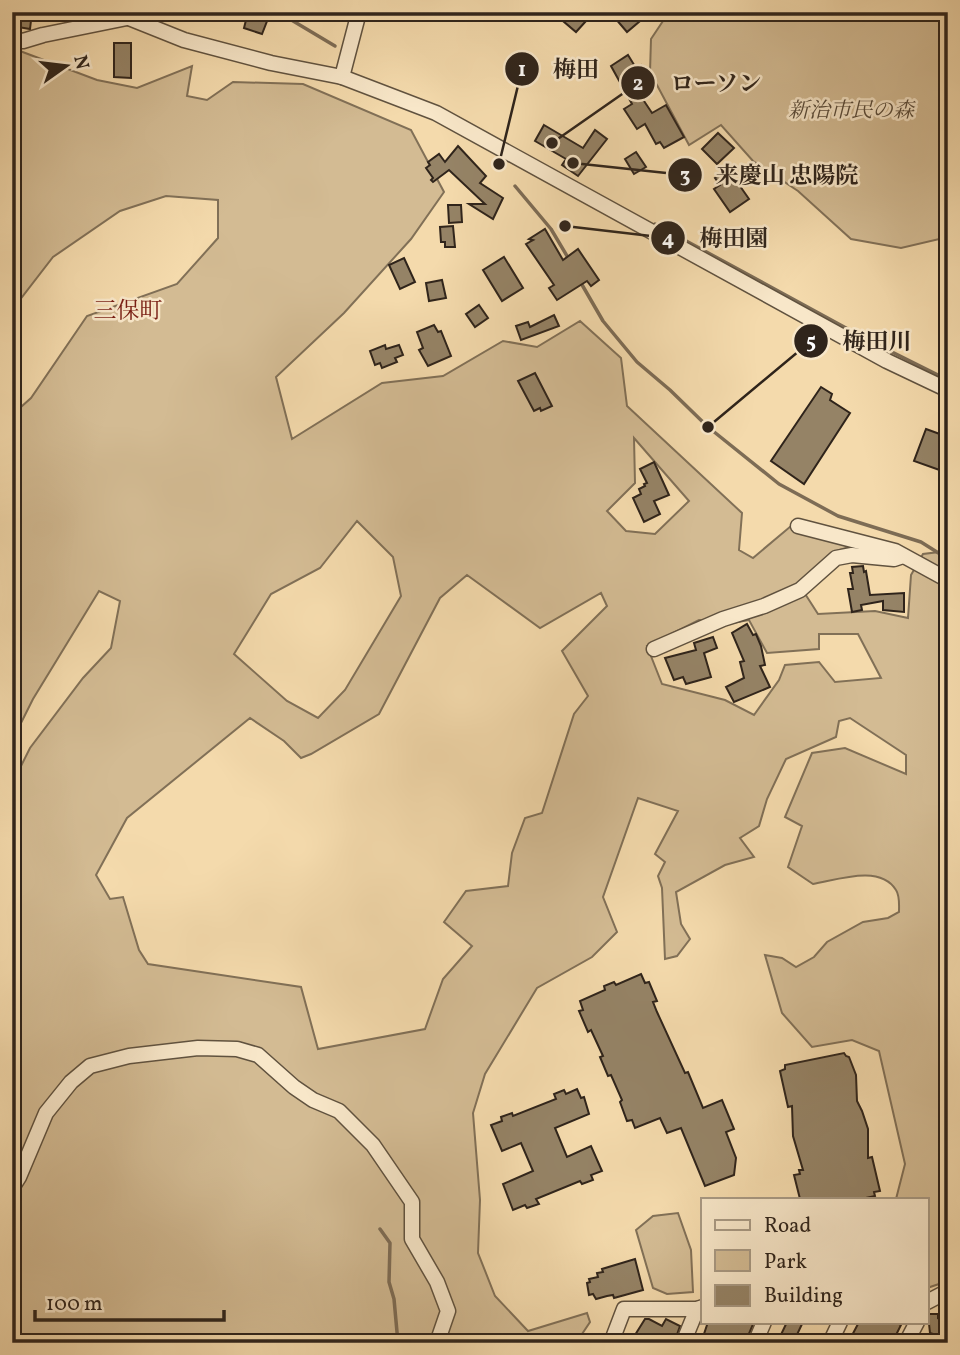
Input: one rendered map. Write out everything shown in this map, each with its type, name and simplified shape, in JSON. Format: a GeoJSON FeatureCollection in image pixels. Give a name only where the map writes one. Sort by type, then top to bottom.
{"type":"FeatureCollection","features":[{"type":"Feature","properties":{"kind":"street"},"geometry":{"type":"LineString","coordinates":[[114,12],[184,40],[271,63],[342,77],[436,113],[887,361],[948,390]]}},
{"type":"Feature","properties":{"kind":"street"},"geometry":{"type":"LineString","coordinates":[[342,77],[359,12]]}},
{"type":"Feature","properties":{"kind":"street"},"geometry":{"type":"LineString","coordinates":[[12,40],[23,41],[43,34],[128,18]]}},
{"type":"Feature","properties":{"kind":"street"},"geometry":{"type":"LineString","coordinates":[[798,526],[895,551],[948,580]]}},
{"type":"Feature","properties":{"kind":"street"},"geometry":{"type":"LineString","coordinates":[[654,649],[800,590],[836,558],[852,555],[894,559],[903,556]]}},
{"type":"Feature","properties":{"kind":"street"},"geometry":{"type":"LineString","coordinates":[[12,1188],[46,1113],[71,1082],[90,1066],[129,1056],[198,1048],[237,1049],[258,1055],[313,1100],[340,1111],[373,1145],[412,1202],[412,1239],[437,1282],[448,1311],[437,1343]]}},
{"type":"Feature","properties":{"kind":"street"},"geometry":{"type":"LineString","coordinates":[[928,1301],[948,1291]]}},
{"type":"Feature","properties":{"kind":"street"},"geometry":{"type":"LineString","coordinates":[[611,1343],[624,1309],[700,1308],[683,1343]]}},
{"type":"Feature","properties":{"kind":"street"},"geometry":{"type":"LineString","coordinates":[[755,1343],[763,1324]]}},
{"type":"Feature","properties":{"kind":"street"},"geometry":{"type":"LineString","coordinates":[[830,1343],[839,1324]]}},
{"type":"Feature","properties":{"kind":"street"},"geometry":{"type":"LineString","coordinates":[[916,1324],[907,1342],[933,1343]]}},
{"type":"Feature","properties":{"kind":"green space","name":"新治市民の森"},"geometry":{"type":"Polygon","coordinates":[[[669,12],[948,12],[948,237],[901,248],[851,239],[798,191],[753,161],[721,125],[689,145],[650,72],[651,39],[669,12]]]}},
{"type":"Feature","properties":{"kind":"green space"},"geometry":{"type":"Polygon","coordinates":[[[12,48],[97,80],[137,88],[192,66],[187,96],[207,100],[233,82],[303,84],[411,130],[444,192],[411,239],[344,313],[276,377],[292,439],[382,383],[443,376],[503,341],[537,347],[580,321],[621,358],[627,406],[742,513],[739,550],[753,558],[791,526],[855,545],[837,551],[800,586],[818,614],[875,611],[908,618],[911,575],[923,554],[948,551],[948,1281],[928,1288],[928,1198],[896,1198],[905,1164],[879,1051],[852,1040],[812,1047],[782,1013],[765,955],[782,958],[796,967],[814,957],[827,942],[863,922],[888,918],[899,912],[896,890],[889,882],[880,878],[846,877],[813,884],[788,867],[802,826],[785,817],[812,753],[845,748],[906,774],[906,755],[850,718],[839,721],[836,737],[786,759],[767,799],[759,826],[740,838],[754,857],[725,865],[676,892],[681,924],[690,939],[677,956],[665,959],[662,888],[658,876],[665,862],[655,854],[678,811],[638,798],[603,897],[617,932],[592,957],[537,988],[485,1074],[473,1113],[480,1200],[478,1253],[495,1296],[528,1331],[587,1313],[590,1322],[576,1343],[12,1343],[12,822],[21,766],[30,748],[83,678],[111,648],[120,601],[99,591],[33,699],[19,727],[12,731],[12,415],[31,398],[87,316],[177,284],[218,238],[218,200],[166,196],[120,211],[53,257],[12,310],[12,48]],[[634,438],[635,483],[607,511],[626,531],[655,534],[689,501],[634,438]],[[357,521],[320,568],[271,594],[234,654],[287,701],[318,718],[345,690],[401,596],[393,557],[357,521]],[[467,575],[440,598],[379,714],[301,758],[284,741],[250,718],[127,818],[96,875],[110,899],[123,897],[139,950],[148,964],[301,987],[318,1049],[425,1029],[443,979],[472,946],[444,922],[466,891],[508,886],[512,853],[525,818],[542,813],[574,714],[588,696],[562,651],[607,606],[601,593],[540,628],[467,575]],[[699,620],[647,646],[662,684],[725,700],[754,715],[779,680],[785,665],[819,662],[835,682],[881,678],[858,634],[819,634],[819,649],[767,653],[749,620],[727,624],[699,620]]]}},
{"type":"Feature","properties":{"kind":"green space"},"geometry":{"type":"Polygon","coordinates":[[[678,1213],[691,1250],[693,1292],[667,1294],[653,1288],[636,1230],[653,1216],[678,1213]]]}},
{"type":"Feature","properties":{"kind":"building"},"geometry":{"type":"Polygon","coordinates":[[[12,12],[32,12],[30,29],[12,26],[12,12]]]}},
{"type":"Feature","properties":{"kind":"building"},"geometry":{"type":"Polygon","coordinates":[[[248,12],[269,16],[262,34],[244,28],[248,12]]]}},
{"type":"Feature","properties":{"kind":"building"},"geometry":{"type":"Polygon","coordinates":[[[570,12],[576,12],[586,21],[576,32],[563,21],[570,12]]]}},
{"type":"Feature","properties":{"kind":"building"},"geometry":{"type":"Polygon","coordinates":[[[621,12],[633,12],[640,21],[627,32],[615,18],[621,12]]]}},
{"type":"Feature","properties":{"kind":"building"},"geometry":{"type":"Polygon","coordinates":[[[114,43],[131,43],[131,78],[114,77],[114,43]]]}},
{"type":"Feature","properties":{"kind":"building"},"geometry":{"type":"Polygon","coordinates":[[[628,55],[636,68],[641,65],[647,74],[642,77],[644,80],[634,86],[652,113],[666,105],[684,137],[664,148],[660,142],[656,144],[645,124],[637,129],[624,109],[632,104],[611,66],[628,55]]]}},
{"type":"Feature","properties":{"kind":"building"},"geometry":{"type":"Polygon","coordinates":[[[544,125],[583,148],[595,130],[607,139],[578,176],[562,165],[566,159],[535,141],[544,125]]]}},
{"type":"Feature","properties":{"kind":"building"},"geometry":{"type":"Polygon","coordinates":[[[718,133],[734,148],[717,164],[702,149],[718,133]]]}},
{"type":"Feature","properties":{"kind":"building"},"geometry":{"type":"Polygon","coordinates":[[[458,146],[486,176],[480,183],[503,198],[493,219],[469,204],[485,204],[449,170],[433,182],[431,180],[433,178],[426,168],[430,165],[428,162],[439,154],[445,162],[458,146]]]}},
{"type":"Feature","properties":{"kind":"building"},"geometry":{"type":"Polygon","coordinates":[[[636,152],[646,167],[634,174],[625,159],[636,152]]]}},
{"type":"Feature","properties":{"kind":"building"},"geometry":{"type":"Polygon","coordinates":[[[728,169],[749,199],[730,212],[714,189],[720,185],[715,178],[728,169]]]}},
{"type":"Feature","properties":{"kind":"building"},"geometry":{"type":"Polygon","coordinates":[[[448,205],[461,205],[462,222],[449,223],[448,205]]]}},
{"type":"Feature","properties":{"kind":"building"},"geometry":{"type":"Polygon","coordinates":[[[453,226],[455,247],[445,247],[445,242],[441,242],[440,227],[453,226]]]}},
{"type":"Feature","properties":{"kind":"building"},"geometry":{"type":"Polygon","coordinates":[[[545,229],[563,260],[578,249],[599,280],[591,286],[587,281],[557,300],[549,288],[554,285],[526,244],[545,229]]]}},
{"type":"Feature","properties":{"kind":"building"},"geometry":{"type":"Polygon","coordinates":[[[504,257],[523,288],[502,301],[483,270],[504,257]]]}},
{"type":"Feature","properties":{"kind":"building"},"geometry":{"type":"Polygon","coordinates":[[[404,258],[415,282],[400,289],[389,265],[404,258]]]}},
{"type":"Feature","properties":{"kind":"building"},"geometry":{"type":"Polygon","coordinates":[[[442,280],[446,298],[429,301],[426,283],[442,280]]]}},
{"type":"Feature","properties":{"kind":"building"},"geometry":{"type":"Polygon","coordinates":[[[479,305],[488,318],[475,327],[466,314],[479,305]]]}},
{"type":"Feature","properties":{"kind":"building"},"geometry":{"type":"Polygon","coordinates":[[[554,315],[559,326],[521,340],[516,326],[528,322],[530,327],[554,315]]]}},
{"type":"Feature","properties":{"kind":"building"},"geometry":{"type":"Polygon","coordinates":[[[434,325],[438,332],[441,331],[451,356],[428,366],[419,350],[423,348],[417,332],[434,325]]]}},
{"type":"Feature","properties":{"kind":"building"},"geometry":{"type":"Polygon","coordinates":[[[385,345],[386,349],[399,345],[403,355],[395,358],[397,362],[382,368],[380,363],[375,365],[370,351],[385,345]]]}},
{"type":"Feature","properties":{"kind":"building"},"geometry":{"type":"Polygon","coordinates":[[[535,373],[552,406],[541,411],[540,408],[534,411],[518,381],[535,373]]]}},
{"type":"Feature","properties":{"kind":"building"},"geometry":{"type":"Polygon","coordinates":[[[821,387],[832,394],[830,400],[850,413],[804,484],[771,461],[821,387]]]}},
{"type":"Feature","properties":{"kind":"building"},"geometry":{"type":"Polygon","coordinates":[[[926,429],[948,437],[948,473],[914,461],[926,429]]]}},
{"type":"Feature","properties":{"kind":"building"},"geometry":{"type":"Polygon","coordinates":[[[654,462],[669,495],[654,501],[660,514],[644,522],[633,498],[641,494],[639,489],[647,483],[640,469],[654,462]]]}},
{"type":"Feature","properties":{"kind":"building"},"geometry":{"type":"Polygon","coordinates":[[[863,566],[870,595],[904,593],[904,612],[883,610],[883,601],[861,605],[862,610],[852,612],[848,589],[853,589],[850,573],[853,573],[852,567],[863,566]]]}},
{"type":"Feature","properties":{"kind":"building"},"geometry":{"type":"Polygon","coordinates":[[[747,624],[753,635],[756,634],[761,646],[765,665],[760,666],[770,687],[734,702],[726,687],[744,678],[740,662],[744,661],[732,633],[747,624]]]}},
{"type":"Feature","properties":{"kind":"building"},"geometry":{"type":"Polygon","coordinates":[[[713,637],[717,648],[704,653],[711,677],[686,684],[683,677],[674,680],[665,658],[696,650],[694,643],[713,637]]]}},
{"type":"Feature","properties":{"kind":"building"},"geometry":{"type":"Polygon","coordinates":[[[641,974],[645,983],[649,982],[657,1001],[653,1002],[657,1012],[703,1108],[722,1100],[734,1129],[726,1132],[736,1158],[734,1175],[705,1186],[681,1128],[667,1133],[660,1118],[635,1128],[632,1120],[627,1121],[620,1102],[622,1100],[600,1057],[603,1056],[579,1011],[583,1010],[580,1001],[605,990],[604,986],[614,982],[616,985],[641,974]]]}},
{"type":"Feature","properties":{"kind":"building"},"geometry":{"type":"Polygon","coordinates":[[[844,1053],[849,1057],[856,1075],[857,1101],[868,1129],[868,1158],[872,1157],[880,1191],[874,1192],[875,1196],[800,1198],[794,1175],[803,1170],[793,1136],[792,1106],[788,1107],[780,1071],[785,1069],[785,1065],[844,1053]]]}},
{"type":"Feature","properties":{"kind":"building"},"geometry":{"type":"Polygon","coordinates":[[[577,1089],[581,1098],[584,1097],[589,1114],[555,1128],[567,1157],[591,1146],[602,1171],[591,1175],[593,1180],[582,1184],[580,1181],[536,1199],[539,1204],[527,1208],[525,1205],[513,1210],[503,1184],[533,1171],[521,1143],[502,1151],[491,1125],[502,1121],[501,1117],[512,1113],[513,1116],[556,1099],[554,1094],[564,1090],[566,1094],[577,1089]]]}},
{"type":"Feature","properties":{"kind":"building"},"geometry":{"type":"Polygon","coordinates":[[[635,1259],[643,1290],[614,1298],[613,1295],[596,1299],[593,1294],[589,1295],[589,1279],[598,1277],[597,1273],[603,1272],[602,1269],[635,1259]]]}},
{"type":"Feature","properties":{"kind":"building"},"geometry":{"type":"Polygon","coordinates":[[[928,1314],[942,1317],[942,1337],[930,1333],[928,1314]]]}},
{"type":"Feature","properties":{"kind":"building"},"geometry":{"type":"Polygon","coordinates":[[[645,1319],[662,1326],[666,1319],[680,1326],[674,1343],[630,1343],[645,1319]]]}},
{"type":"Feature","properties":{"kind":"building"},"geometry":{"type":"Polygon","coordinates":[[[707,1324],[753,1324],[745,1343],[701,1343],[707,1324]]]}},
{"type":"Feature","properties":{"kind":"building"},"geometry":{"type":"Polygon","coordinates":[[[786,1324],[802,1324],[793,1343],[777,1343],[786,1324]]]}},
{"type":"Feature","properties":{"kind":"building"},"geometry":{"type":"Polygon","coordinates":[[[858,1324],[901,1325],[892,1343],[848,1343],[858,1324]]]}},
{"type":"Feature","properties":{"kind":"waterway"},"geometry":{"type":"LineString","coordinates":[[278,12],[335,46]]}},
{"type":"Feature","properties":{"kind":"waterway"},"geometry":{"type":"LineString","coordinates":[[515,186],[551,229],[570,261]]}},
{"type":"Feature","properties":{"kind":"waterway"},"geometry":{"type":"LineString","coordinates":[[655,224],[868,340],[948,380]]}},
{"type":"Feature","properties":{"kind":"waterway"},"geometry":{"type":"LineString","coordinates":[[581,283],[603,321],[637,362],[708,427],[779,484],[838,516],[921,542],[948,559]]}},
{"type":"Feature","properties":{"kind":"waterway"},"geometry":{"type":"LineString","coordinates":[[380,1229],[390,1243],[389,1282],[394,1299],[398,1343]]}},
{"type":"Feature","properties":{"kind":"place","name":"ローソン"},"geometry":{"type":"Point","coordinates":[552,143]}},
{"type":"Feature","properties":{"kind":"place","name":"来慶山 忠陽院"},"geometry":{"type":"Point","coordinates":[573,163]}},
{"type":"Feature","properties":{"kind":"place","name":"梅田"},"geometry":{"type":"Point","coordinates":[499,164]}},
{"type":"Feature","properties":{"kind":"place","name":"梅田園"},"geometry":{"type":"Point","coordinates":[565,226]}},
{"type":"Feature","properties":{"kind":"place","name":"梅田川"},"geometry":{"type":"Point","coordinates":[708,427]}},
{"type":"Feature","properties":{"kind":"district","name":"三保町"},"geometry":{"type":"Point","coordinates":[128,310]}}]}
